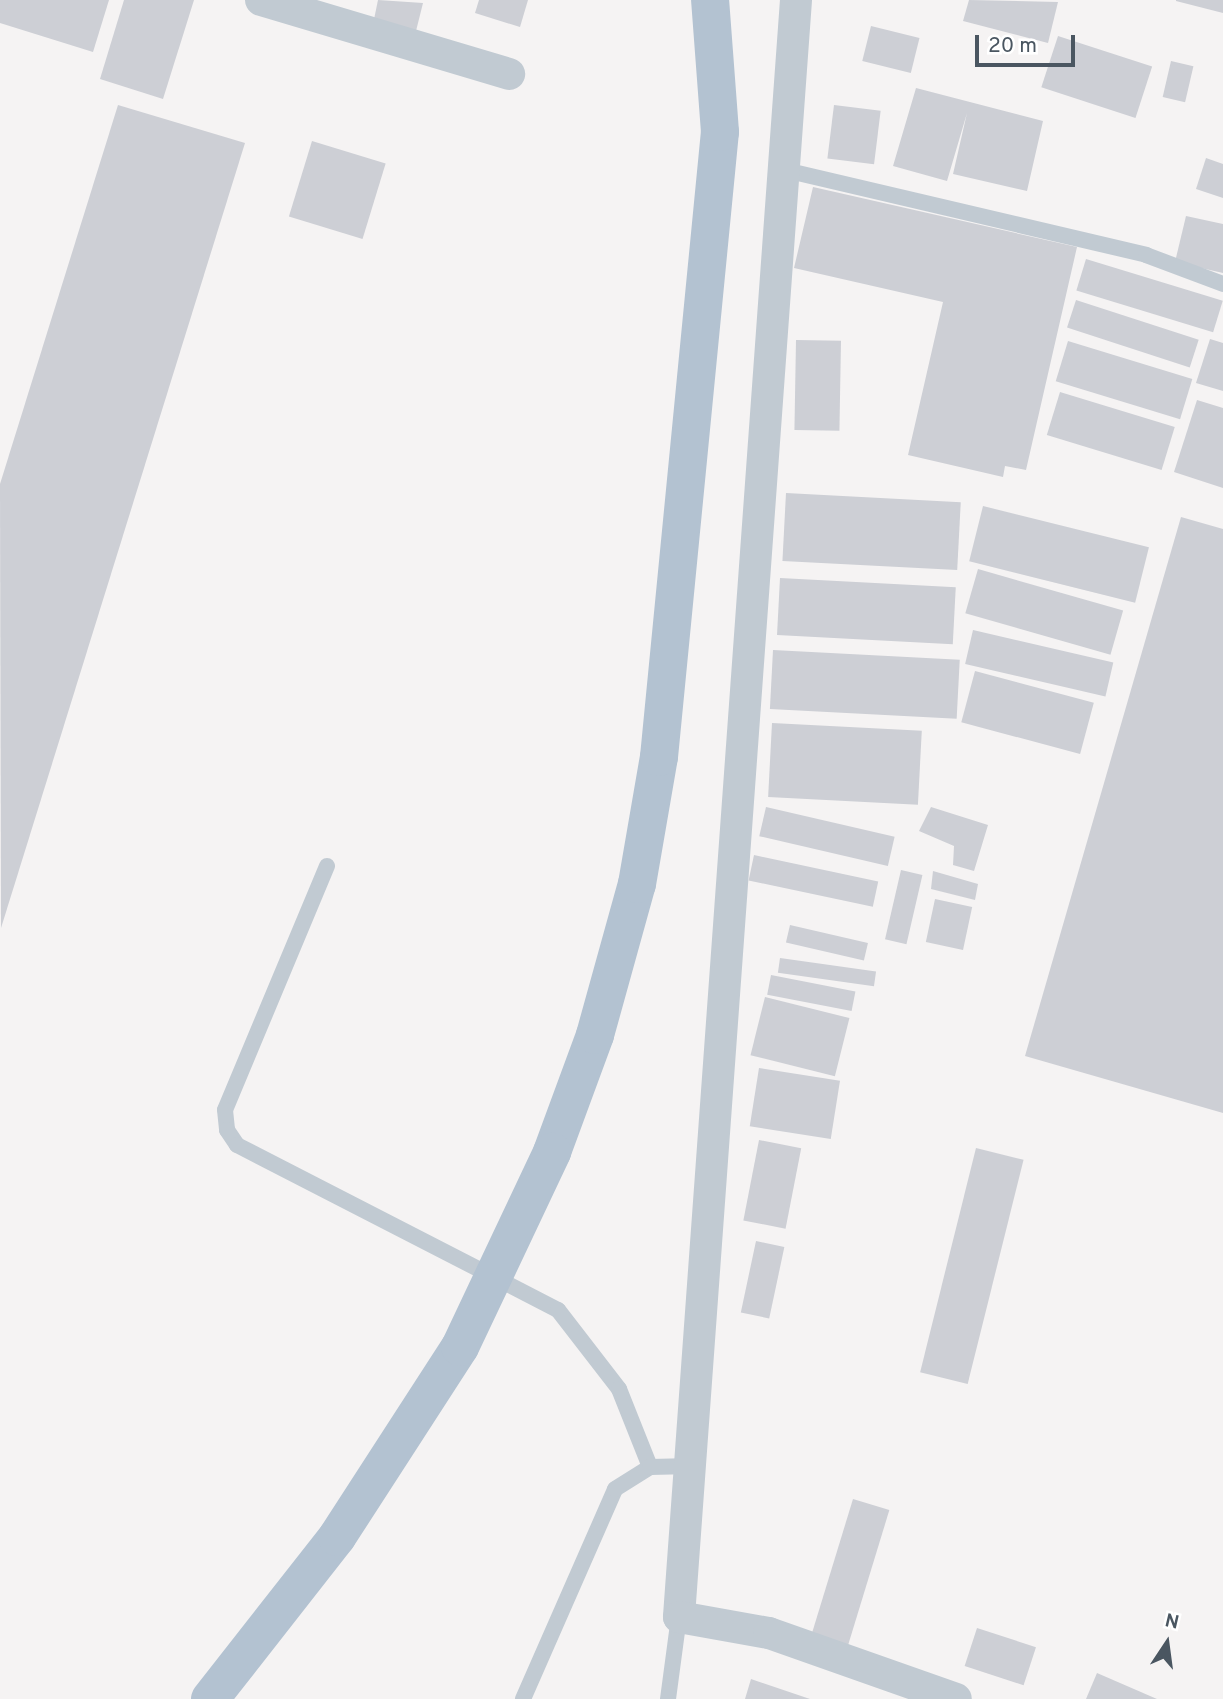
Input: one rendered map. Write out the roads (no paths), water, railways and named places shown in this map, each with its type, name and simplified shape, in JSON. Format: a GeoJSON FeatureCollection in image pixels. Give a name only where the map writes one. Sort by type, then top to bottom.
{"type":"FeatureCollection","features":[{"type":"Feature","properties":{"kind":"main road"},"geometry":{"type":"LineString","coordinates":[[210,1699],[241,1664],[337,1537],[460,1347],[552,1152],[595,1035],[633,897],[659,757],[720,132],[710,0]]}},
{"type":"Feature","properties":{"kind":"street"},"geometry":{"type":"LineString","coordinates":[[261,0],[509,74]]}},
{"type":"Feature","properties":{"kind":"street"},"geometry":{"type":"LineString","coordinates":[[796,0],[693,1466],[679,1616],[769,1633],[956,1699]]}},
{"type":"Feature","properties":{"kind":"lane"},"geometry":{"type":"LineString","coordinates":[[785,170],[1146,256],[1223,284]]}},
{"type":"Feature","properties":{"kind":"lane"},"geometry":{"type":"LineString","coordinates":[[327,866],[225,1111],[227,1130],[237,1145],[558,1310],[619,1389],[650,1467]]}},
{"type":"Feature","properties":{"kind":"lane"},"geometry":{"type":"LineString","coordinates":[[523,1699],[614,1489],[650,1467],[693,1466]]}},
{"type":"Feature","properties":{"kind":"lane"},"geometry":{"type":"LineString","coordinates":[[668,1699],[679,1616]]}}]}
